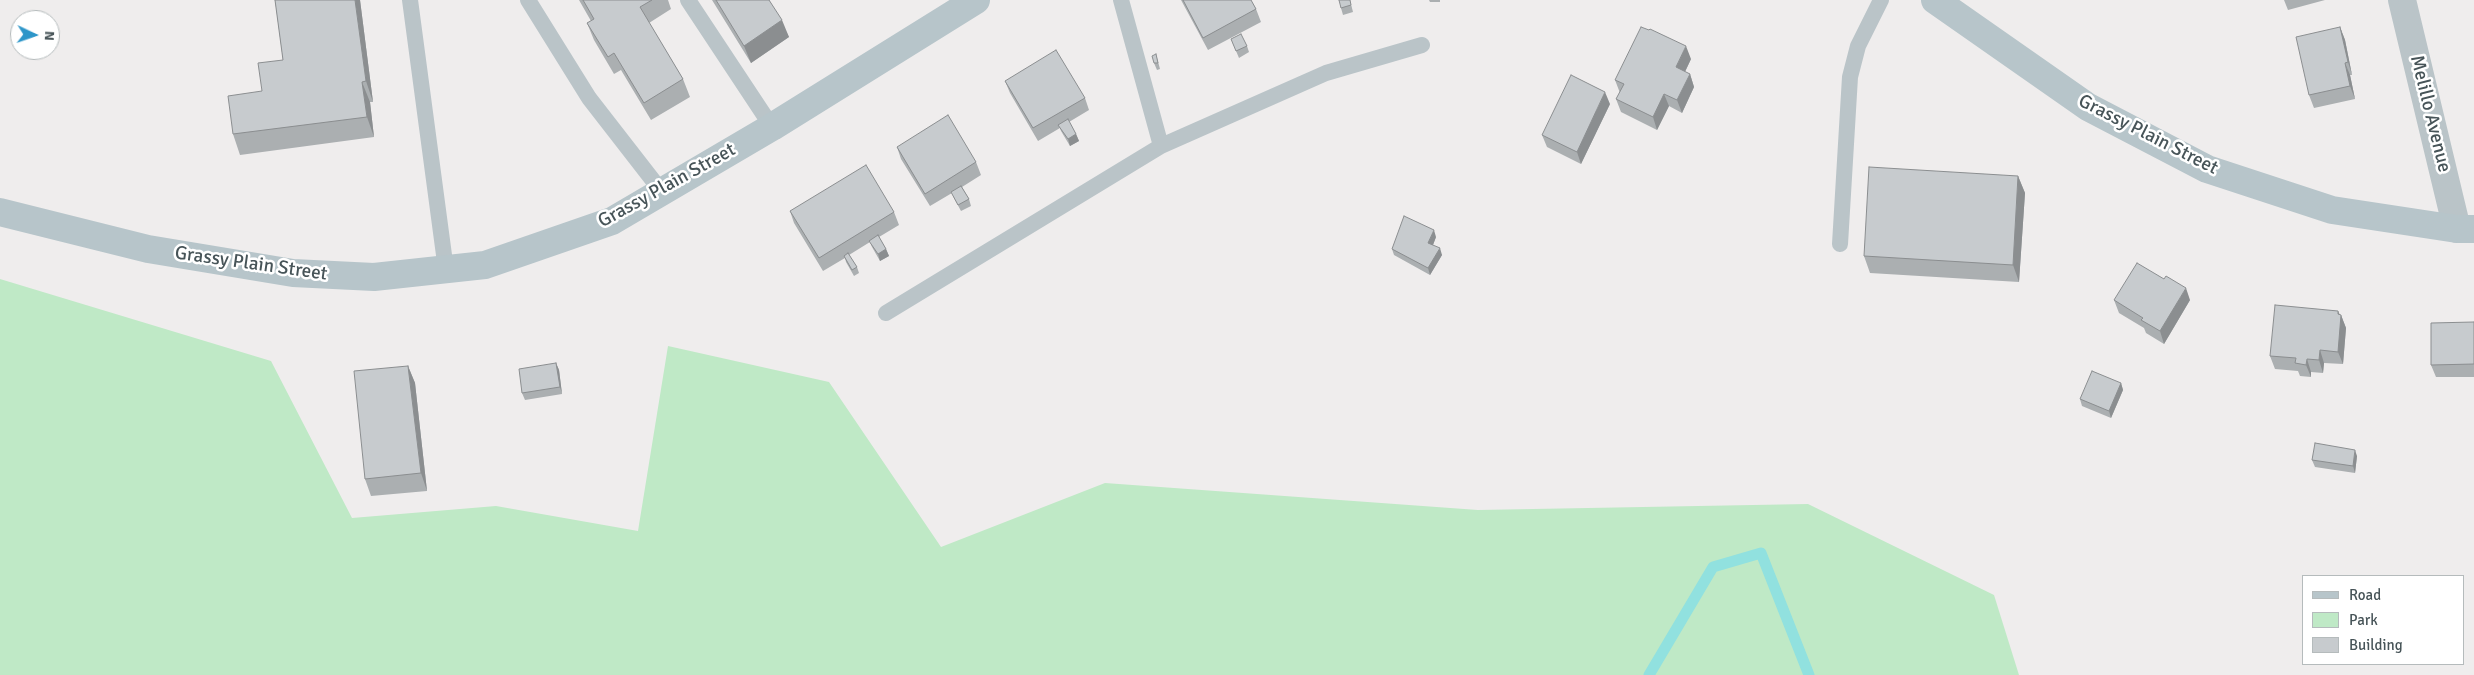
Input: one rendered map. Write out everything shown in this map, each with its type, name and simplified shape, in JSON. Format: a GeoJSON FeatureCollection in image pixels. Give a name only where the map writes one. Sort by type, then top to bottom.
{"type":"FeatureCollection","features":[{"type":"Feature","properties":{"kind":"main road","name":"Grassy Plain Street"},"geometry":{"type":"LineString","coordinates":[[0,212],[148,250],[293,273],[374,277],[486,265],[612,221],[772,127],[976,0]]}},
{"type":"Feature","properties":{"kind":"main road","name":"Grassy Plain Street"},"geometry":{"type":"LineString","coordinates":[[1935,0],[2088,107],[2206,169],[2332,210],[2466,229]]}},
{"type":"Feature","properties":{"kind":"street","name":"Melillo Avenue"},"geometry":{"type":"LineString","coordinates":[[2402,0],[2466,229]]}},
{"type":"Feature","properties":{"kind":"lane"},"geometry":{"type":"LineString","coordinates":[[410,0],[446,270]]}},
{"type":"Feature","properties":{"kind":"lane"},"geometry":{"type":"LineString","coordinates":[[528,0],[589,98],[662,192]]}},
{"type":"Feature","properties":{"kind":"lane"},"geometry":{"type":"LineString","coordinates":[[688,0],[772,127]]}},
{"type":"Feature","properties":{"kind":"lane"},"geometry":{"type":"LineString","coordinates":[[1121,0],[1161,146]]}},
{"type":"Feature","properties":{"kind":"lane"},"geometry":{"type":"LineString","coordinates":[[1840,244],[1850,77],[1858,46],[1881,0]]}},
{"type":"Feature","properties":{"kind":"lane"},"geometry":{"type":"LineString","coordinates":[[886,313],[1161,146],[1326,74],[1422,46]]}},
{"type":"Feature","properties":{"kind":"green space"},"geometry":{"type":"Polygon","coordinates":[[[0,279],[271,361],[352,518],[496,506],[638,531],[668,346],[829,382],[941,547],[1105,483],[1478,510],[1808,504],[1994,595],[2019,675],[0,675],[0,279]]]}},
{"type":"Feature","properties":{"kind":"building"},"geometry":{"type":"Polygon","coordinates":[[[275,0],[355,0],[366,81],[362,82],[367,117],[233,134],[228,96],[262,91],[258,63],[283,60],[275,0]]]}},
{"type":"Feature","properties":{"kind":"building"},"geometry":{"type":"Polygon","coordinates":[[[583,0],[652,0],[640,7],[683,79],[644,103],[614,53],[608,57],[587,23],[594,19],[583,0]]]}},
{"type":"Feature","properties":{"kind":"building"},"geometry":{"type":"Polygon","coordinates":[[[716,0],[769,0],[782,20],[744,46],[716,0]]]}},
{"type":"Feature","properties":{"kind":"building"},"geometry":{"type":"Polygon","coordinates":[[[1183,0],[1251,0],[1256,9],[1203,38],[1183,0]]]}},
{"type":"Feature","properties":{"kind":"building"},"geometry":{"type":"Polygon","coordinates":[[[1339,0],[1350,0],[1351,5],[1341,8],[1339,0]]]}},
{"type":"Feature","properties":{"kind":"building"},"geometry":{"type":"Polygon","coordinates":[[[1641,27],[1650,29],[1686,46],[1676,67],[1690,74],[1677,100],[1664,94],[1653,117],[1616,99],[1624,84],[1615,80],[1641,27]]]}},
{"type":"Feature","properties":{"kind":"building"},"geometry":{"type":"Polygon","coordinates":[[[2340,27],[2348,62],[2345,63],[2350,86],[2309,95],[2296,37],[2340,27]]]}},
{"type":"Feature","properties":{"kind":"building"},"geometry":{"type":"Polygon","coordinates":[[[1241,34],[1247,46],[1236,51],[1231,39],[1241,34]]]}},
{"type":"Feature","properties":{"kind":"building"},"geometry":{"type":"Polygon","coordinates":[[[1056,50],[1085,98],[1033,128],[1005,81],[1056,50]]]}},
{"type":"Feature","properties":{"kind":"building"},"geometry":{"type":"Polygon","coordinates":[[[1156,54],[1158,63],[1154,63],[1152,56],[1156,54]]]}},
{"type":"Feature","properties":{"kind":"building"},"geometry":{"type":"Polygon","coordinates":[[[1571,75],[1605,92],[1577,152],[1542,135],[1571,75]]]}},
{"type":"Feature","properties":{"kind":"building"},"geometry":{"type":"Polygon","coordinates":[[[948,115],[976,162],[925,194],[897,147],[948,115]]]}},
{"type":"Feature","properties":{"kind":"building"},"geometry":{"type":"Polygon","coordinates":[[[1068,119],[1076,134],[1068,139],[1058,125],[1068,119]]]}},
{"type":"Feature","properties":{"kind":"building"},"geometry":{"type":"Polygon","coordinates":[[[866,165],[894,212],[819,258],[790,211],[866,165]]]}},
{"type":"Feature","properties":{"kind":"building"},"geometry":{"type":"Polygon","coordinates":[[[1869,167],[2018,176],[2013,265],[1864,256],[1869,167]]]}},
{"type":"Feature","properties":{"kind":"building"},"geometry":{"type":"Polygon","coordinates":[[[961,186],[969,199],[958,205],[951,192],[961,186]]]}},
{"type":"Feature","properties":{"kind":"building"},"geometry":{"type":"Polygon","coordinates":[[[1404,216],[1434,230],[1428,243],[1440,248],[1428,268],[1392,249],[1404,216]]]}},
{"type":"Feature","properties":{"kind":"building"},"geometry":{"type":"Polygon","coordinates":[[[878,235],[886,249],[878,254],[869,241],[878,235]]]}},
{"type":"Feature","properties":{"kind":"building"},"geometry":{"type":"Polygon","coordinates":[[[848,253],[857,267],[852,270],[844,256],[848,253]]]}},
{"type":"Feature","properties":{"kind":"building"},"geometry":{"type":"Polygon","coordinates":[[[2137,263],[2164,279],[2166,276],[2186,288],[2160,331],[2114,300],[2137,263]]]}},
{"type":"Feature","properties":{"kind":"building"},"geometry":{"type":"Polygon","coordinates":[[[2275,305],[2338,311],[2338,314],[2341,315],[2338,352],[2320,350],[2319,360],[2307,359],[2306,365],[2295,363],[2296,358],[2270,356],[2275,305]]]}},
{"type":"Feature","properties":{"kind":"building"},"geometry":{"type":"Polygon","coordinates":[[[2474,322],[2474,364],[2431,365],[2431,323],[2474,322]]]}},
{"type":"Feature","properties":{"kind":"building"},"geometry":{"type":"Polygon","coordinates":[[[556,363],[560,387],[522,393],[519,369],[556,363]]]}},
{"type":"Feature","properties":{"kind":"building"},"geometry":{"type":"Polygon","coordinates":[[[408,366],[421,473],[365,479],[354,371],[408,366]]]}},
{"type":"Feature","properties":{"kind":"building"},"geometry":{"type":"Polygon","coordinates":[[[2092,371],[2121,383],[2109,411],[2080,399],[2092,371]]]}},
{"type":"Feature","properties":{"kind":"building"},"geometry":{"type":"Polygon","coordinates":[[[2315,443],[2355,450],[2353,466],[2312,460],[2315,443]]]}},
{"type":"Feature","properties":{"kind":"waterway"},"geometry":{"type":"LineString","coordinates":[[1649,675],[1713,567],[1761,553],[1809,675]]}}]}
